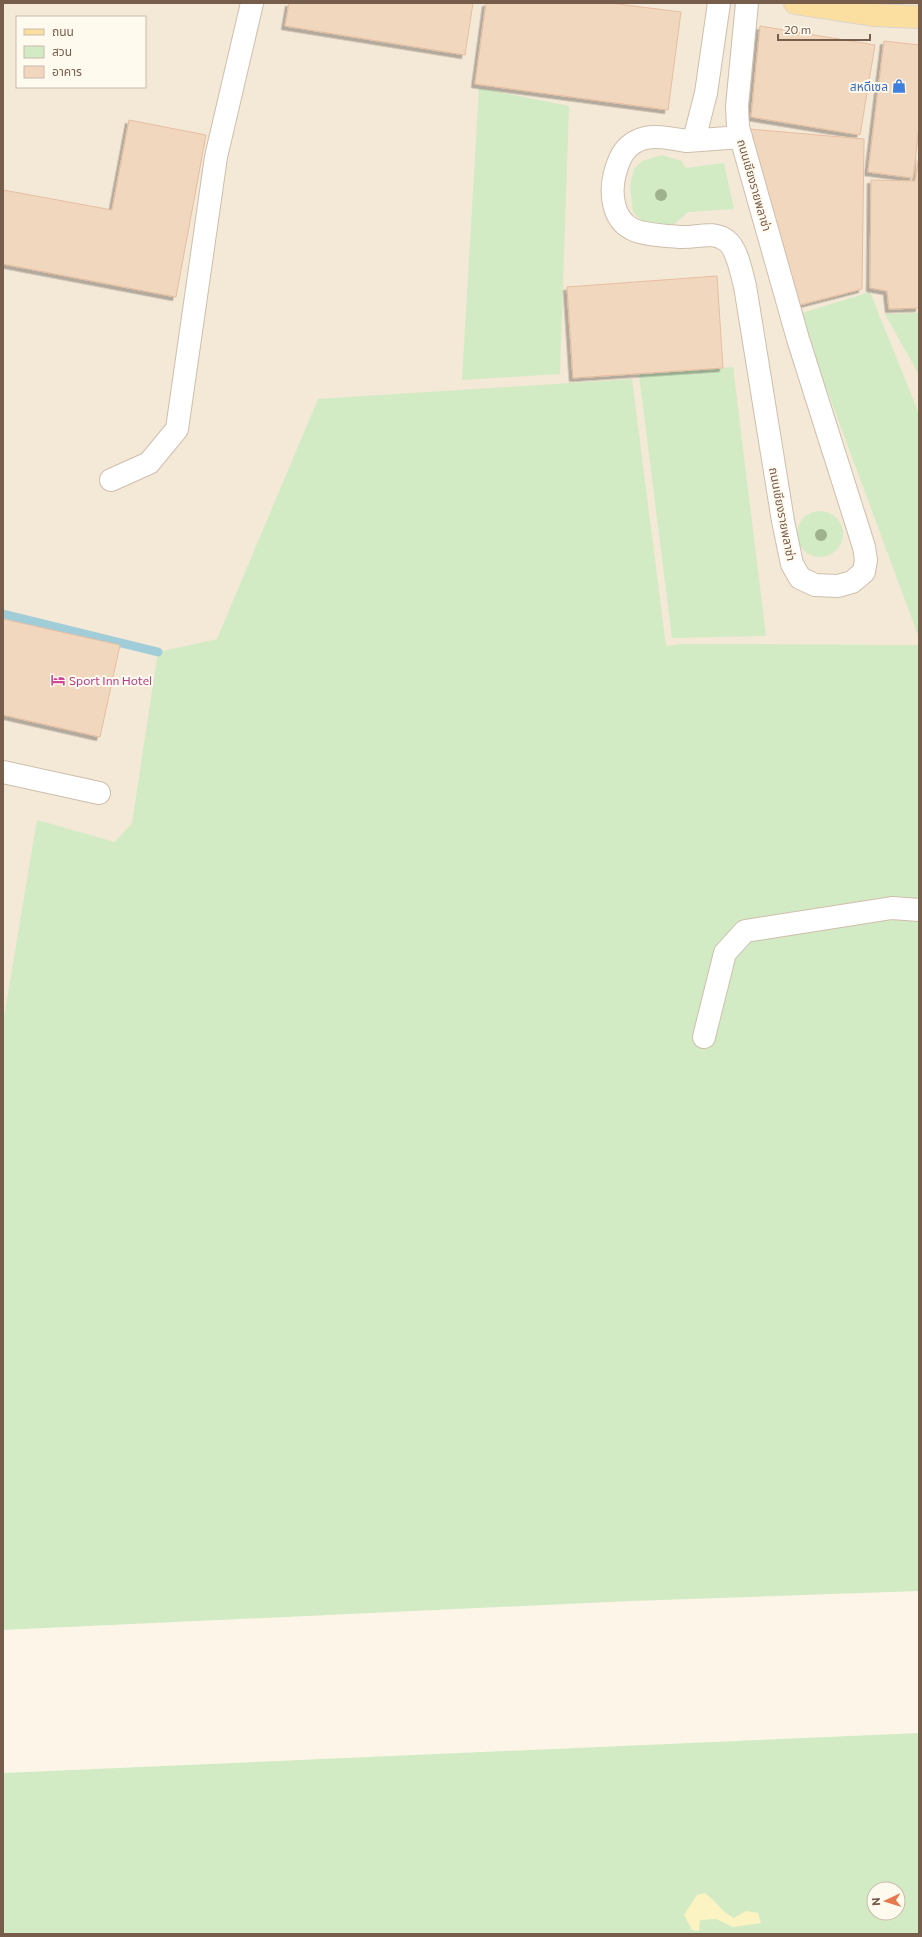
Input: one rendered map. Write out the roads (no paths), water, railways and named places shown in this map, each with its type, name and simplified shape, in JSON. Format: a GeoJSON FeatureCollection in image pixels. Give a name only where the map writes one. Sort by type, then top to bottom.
{"type":"FeatureCollection","features":[{"type":"Feature","properties":{"kind":"main road"},"geometry":{"type":"LineString","coordinates":[[795,3],[874,15],[919,17]]}},
{"type":"Feature","properties":{"kind":"lane"},"geometry":{"type":"LineString","coordinates":[[111,480],[148,464],[177,430],[216,157],[252,3]]}},
{"type":"Feature","properties":{"kind":"lane"},"geometry":{"type":"LineString","coordinates":[[688,141],[695,136],[706,93],[719,3]]}},
{"type":"Feature","properties":{"kind":"lane","name":"ถนนเชียงรายพลาซ่า"},"geometry":{"type":"LineString","coordinates":[[688,141],[652,137],[637,141],[624,149],[615,172],[612,193],[618,216],[632,229],[657,235],[682,237],[710,234],[719,236],[729,242],[738,260],[745,286],[783,522],[792,564],[800,578],[815,585],[838,586],[852,582],[864,572],[866,560],[864,547],[798,338],[738,127],[737,106],[747,3]]}},
{"type":"Feature","properties":{"kind":"lane"},"geometry":{"type":"LineString","coordinates":[[688,141],[741,137]]}},
{"type":"Feature","properties":{"kind":"lane"},"geometry":{"type":"LineString","coordinates":[[3,772],[99,793]]}},
{"type":"Feature","properties":{"kind":"lane"},"geometry":{"type":"LineString","coordinates":[[704,1037],[725,953],[745,931],[892,908],[919,910]]}},
{"type":"Feature","properties":{"kind":"waterway"},"geometry":{"type":"LineString","coordinates":[[3,614],[158,652]]}},
{"type":"Feature","properties":{"kind":"place","name":"สหดีเซล"},"geometry":{"type":"Point","coordinates":[899,86]}},
{"type":"Feature","properties":{"kind":"place","name":"Sport Inn Hotel"},"geometry":{"type":"Point","coordinates":[58,680]}}]}
